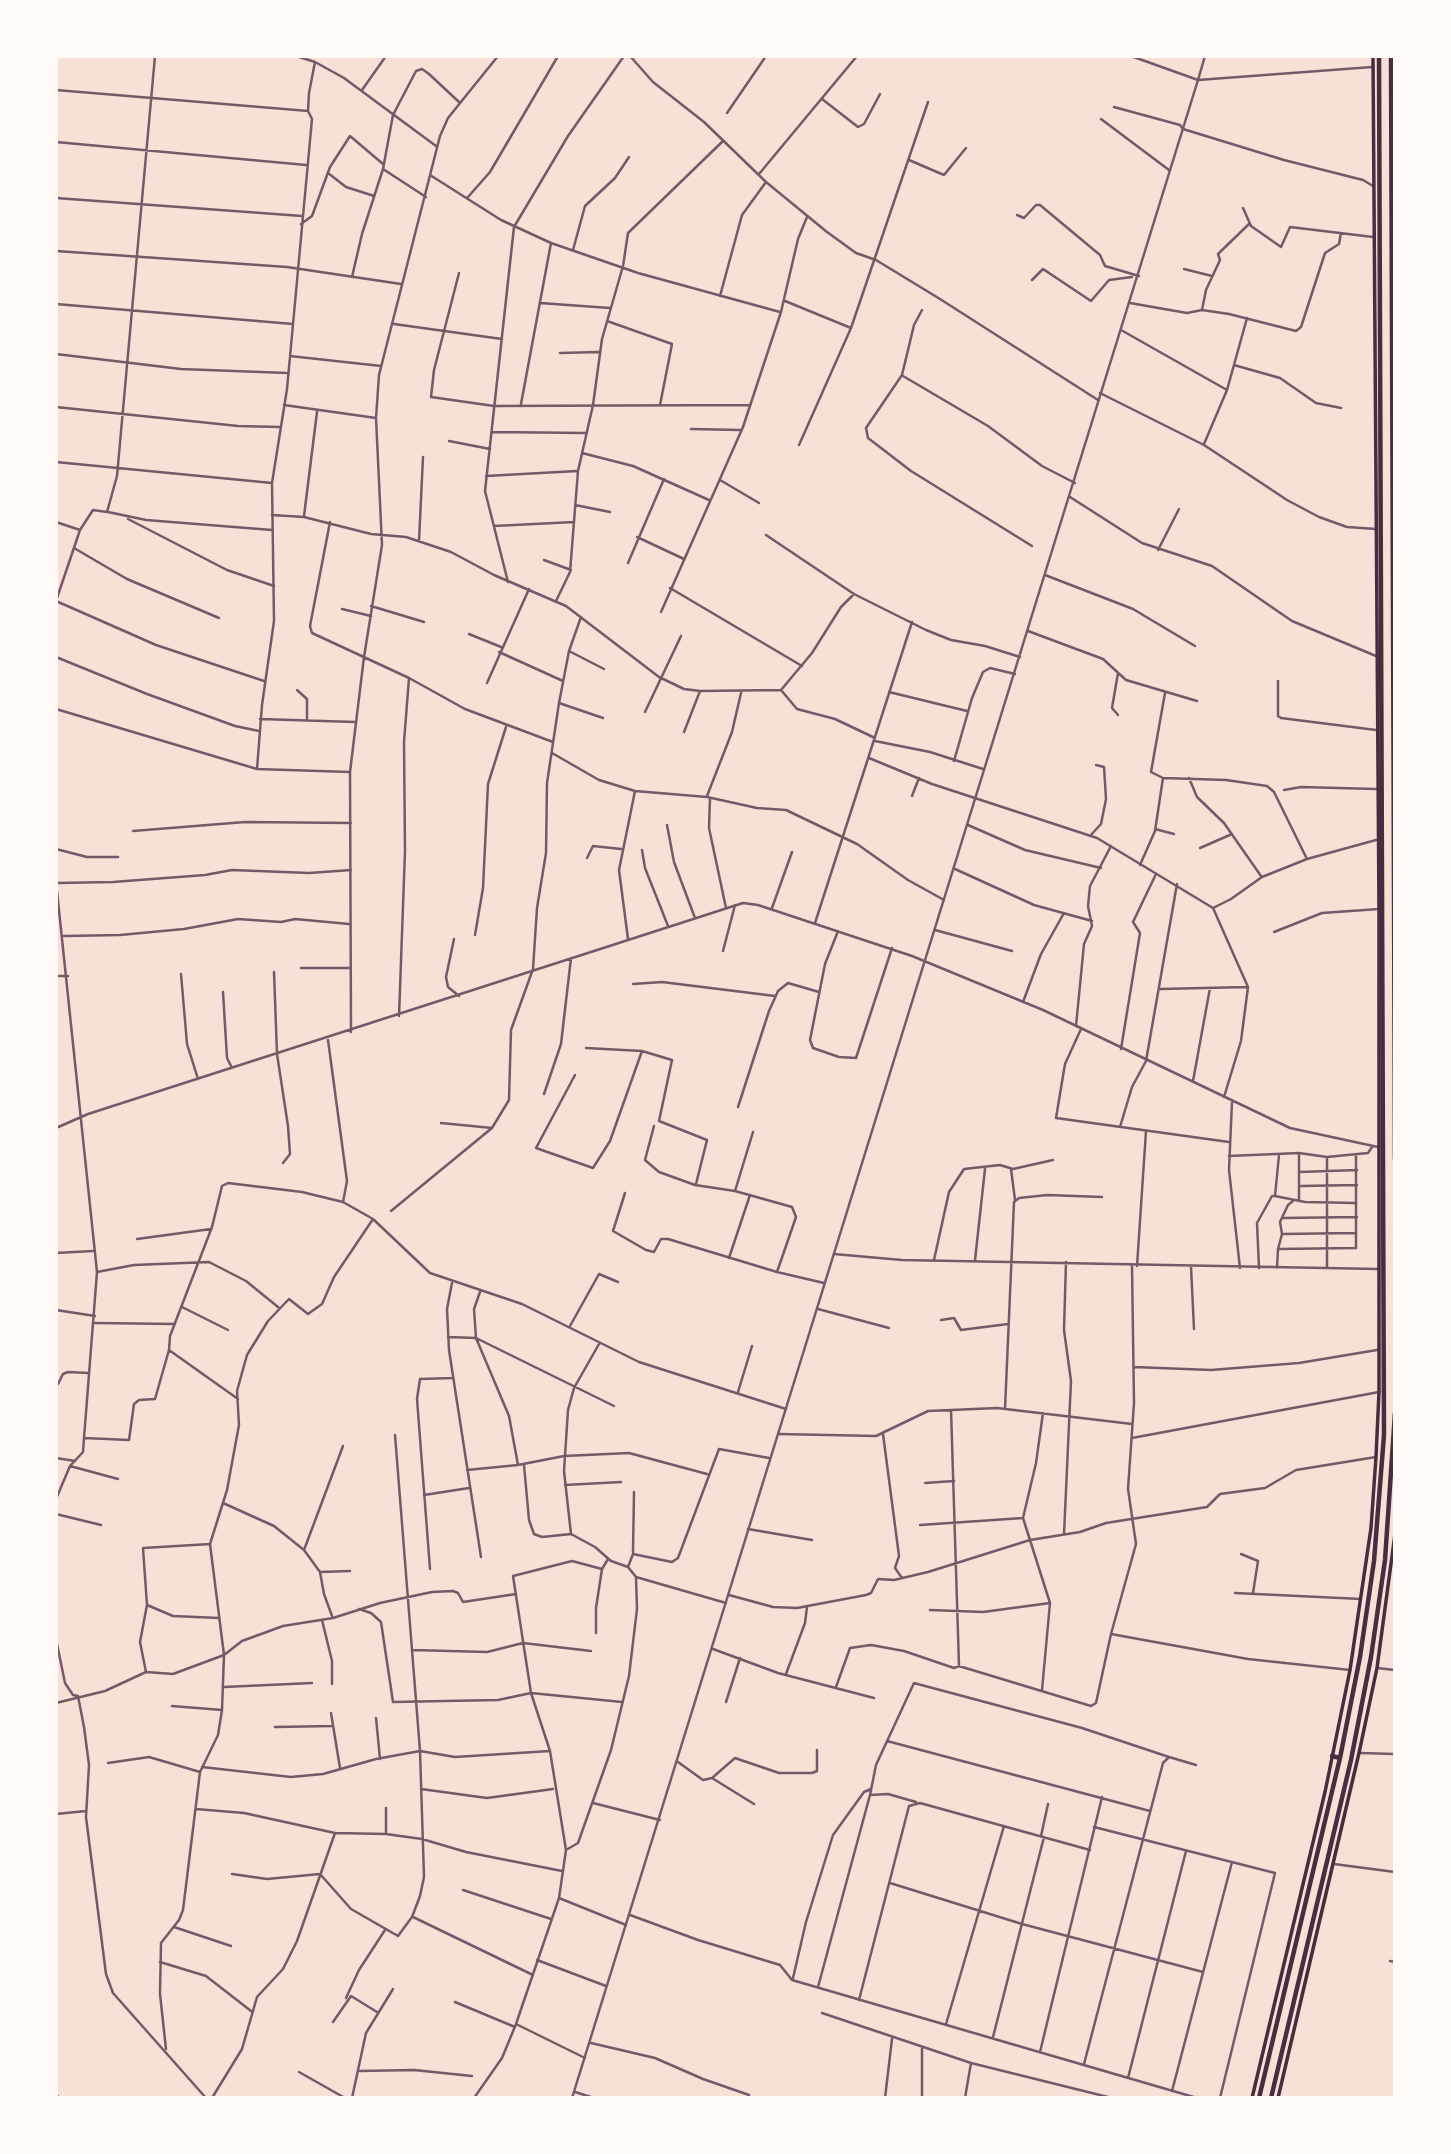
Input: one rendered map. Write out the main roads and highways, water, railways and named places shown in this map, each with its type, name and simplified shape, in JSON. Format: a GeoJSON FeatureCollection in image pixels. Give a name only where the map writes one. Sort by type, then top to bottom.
{"type":"FeatureCollection","features":[{"type":"Feature","properties":{"kind":"highway"},"geometry":{"type":"LineString","coordinates":[[1259,2098],[1340,1758],[1360,1657],[1374,1561],[1385,1399],[1379,56]]}},
{"type":"Feature","properties":{"kind":"highway"},"geometry":{"type":"LineString","coordinates":[[1391,56],[1395,1159]]}},
{"type":"Feature","properties":{"kind":"highway"},"geometry":{"type":"LineString","coordinates":[[1271,2098],[1351,1760],[1385,1560],[1395,1413]]}},
{"type":"Feature","properties":{"kind":"highway"},"geometry":{"type":"LineString","coordinates":[[1332,1756],[1340,1758]]}},
{"type":"Feature","properties":{"kind":"highway"},"geometry":{"type":"LineString","coordinates":[[1351,1760],[1357,1761]]}},
{"type":"Feature","properties":{"kind":"highway"},"geometry":{"type":"LineString","coordinates":[[1286,1985],[1297,1988]]}},
{"type":"Feature","properties":{"kind":"main road"},"geometry":{"type":"LineString","coordinates":[[1252,2098],[1350,1670],[1361,1599],[1376,1457],[1379,1392],[1378,909],[1373,56]]}},
{"type":"Feature","properties":{"kind":"main road"},"geometry":{"type":"LineString","coordinates":[[1278,2098],[1377,1668],[1395,1534]]}}]}
